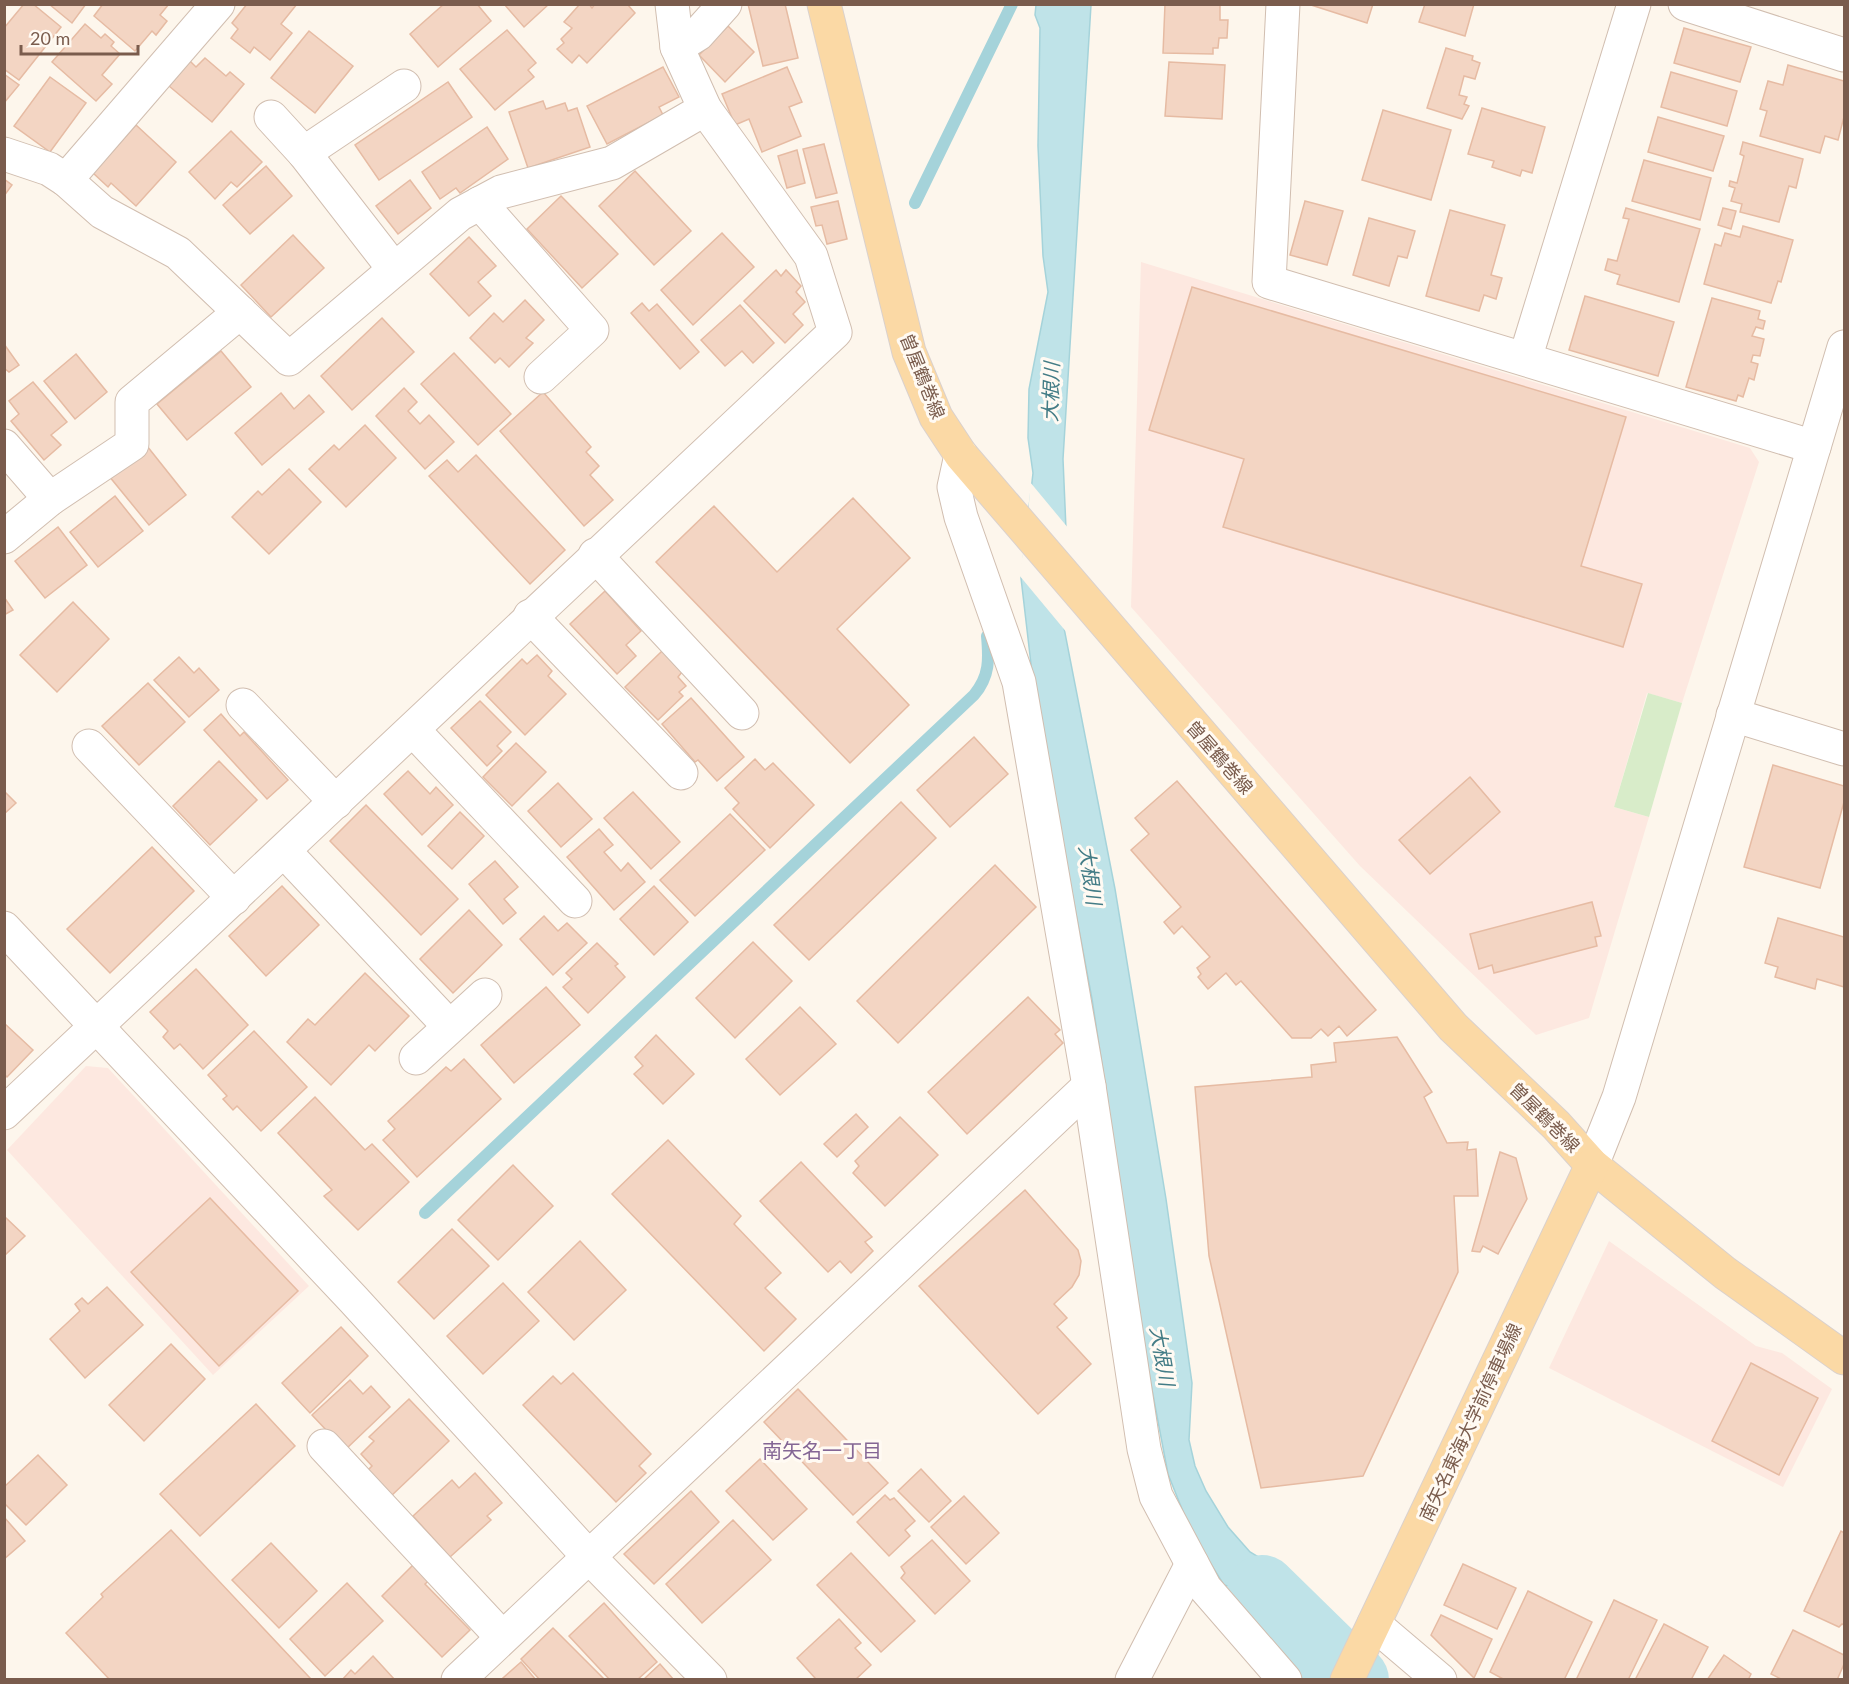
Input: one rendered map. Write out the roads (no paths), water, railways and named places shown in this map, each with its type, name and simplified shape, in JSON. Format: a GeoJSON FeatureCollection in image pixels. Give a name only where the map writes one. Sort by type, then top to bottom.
{"type":"FeatureCollection","features":[{"type":"Feature","properties":{"kind":"main road","name":"曽屋鶴巻線"},"geometry":{"type":"LineString","coordinates":[[824,4],[909,352],[936,417],[968,463],[1453,1028],[1556,1125],[1592,1165],[1725,1274],[1845,1358]]}},
{"type":"Feature","properties":{"kind":"main road","name":"南矢名東海大学前停車場線"},"geometry":{"type":"LineString","coordinates":[[1347,1680],[1592,1165]]}},
{"type":"Feature","properties":{"kind":"street"},"geometry":{"type":"LineString","coordinates":[[66,180],[218,4]]}},
{"type":"Feature","properties":{"kind":"street"},"geometry":{"type":"LineString","coordinates":[[4,1113],[413,730],[530,616],[835,332],[811,256],[705,109],[677,47],[672,4]]}},
{"type":"Feature","properties":{"kind":"street"},"geometry":{"type":"LineString","coordinates":[[677,47],[698,34],[724,4]]}},
{"type":"Feature","properties":{"kind":"street"},"geometry":{"type":"LineString","coordinates":[[1283,4],[1269,282],[1814,447]]}},
{"type":"Feature","properties":{"kind":"street"},"geometry":{"type":"LineString","coordinates":[[1525,358],[1634,4]]}},
{"type":"Feature","properties":{"kind":"street"},"geometry":{"type":"LineString","coordinates":[[1685,4],[1845,55]]}},
{"type":"Feature","properties":{"kind":"street"},"geometry":{"type":"LineString","coordinates":[[304,153],[404,86]]}},
{"type":"Feature","properties":{"kind":"street"},"geometry":{"type":"LineString","coordinates":[[4,154],[50,169],[102,212],[178,253],[289,359],[460,214],[501,192],[612,163],[705,109]]}},
{"type":"Feature","properties":{"kind":"street"},"geometry":{"type":"LineString","coordinates":[[271,117],[304,153],[394,269]]}},
{"type":"Feature","properties":{"kind":"street"},"geometry":{"type":"LineString","coordinates":[[480,203],[592,330],[541,378]]}},
{"type":"Feature","properties":{"kind":"street"},"geometry":{"type":"LineString","coordinates":[[4,537],[50,499],[132,444],[132,402],[240,312]]}},
{"type":"Feature","properties":{"kind":"street"},"geometry":{"type":"LineString","coordinates":[[1592,1165],[1619,1097],[1845,346]]}},
{"type":"Feature","properties":{"kind":"street"},"geometry":{"type":"LineString","coordinates":[[4,446],[50,499]]}},
{"type":"Feature","properties":{"kind":"street"},"geometry":{"type":"LineString","coordinates":[[968,463],[954,487],[961,517],[1019,682],[1089,1086],[1144,1449],[1156,1496],[1205,1588],[1285,1680]]}},
{"type":"Feature","properties":{"kind":"street"},"geometry":{"type":"LineString","coordinates":[[595,555],[741,713]]}},
{"type":"Feature","properties":{"kind":"street"},"geometry":{"type":"LineString","coordinates":[[530,616],[681,773]]}},
{"type":"Feature","properties":{"kind":"street"},"geometry":{"type":"LineString","coordinates":[[243,705],[336,802]]}},
{"type":"Feature","properties":{"kind":"street"},"geometry":{"type":"LineString","coordinates":[[1734,715],[1845,749]]}},
{"type":"Feature","properties":{"kind":"street"},"geometry":{"type":"LineString","coordinates":[[413,730],[575,901]]}},
{"type":"Feature","properties":{"kind":"street"},"geometry":{"type":"LineString","coordinates":[[89,746],[234,898]]}},
{"type":"Feature","properties":{"kind":"street"},"geometry":{"type":"LineString","coordinates":[[284,851],[449,1026]]}},
{"type":"Feature","properties":{"kind":"street"},"geometry":{"type":"LineString","coordinates":[[4,928],[353,1299],[589,1557],[710,1680]]}},
{"type":"Feature","properties":{"kind":"street"},"geometry":{"type":"LineString","coordinates":[[416,1058],[484,995]]}},
{"type":"Feature","properties":{"kind":"street"},"geometry":{"type":"LineString","coordinates":[[458,1680],[501,1636],[589,1557],[1089,1086]]}},
{"type":"Feature","properties":{"kind":"street"},"geometry":{"type":"LineString","coordinates":[[324,1446],[501,1636]]}},
{"type":"Feature","properties":{"kind":"street"},"geometry":{"type":"LineString","coordinates":[[1132,1680],[1192,1564]]}},
{"type":"Feature","properties":{"kind":"street"},"geometry":{"type":"LineString","coordinates":[[1370,1631],[1440,1680]]}},
{"type":"Feature","properties":{"kind":"water"},"geometry":{"type":"Polygon","coordinates":[[[1036,5],[1091,5],[1063,459],[1066,529],[1064,628],[1115,889],[1166,1199],[1192,1383],[1189,1440],[1195,1466],[1206,1491],[1228,1527],[1250,1552],[1280,1570],[1308,1603],[1351,1640],[1324,1647],[1309,1648],[1297,1644],[1287,1637],[1249,1597],[1224,1585],[1192,1534],[1168,1474],[1150,1379],[1092,999],[1034,690],[1021,578],[1033,473],[1028,438],[1029,389],[1048,292],[1043,256],[1038,146],[1040,28],[1035,15],[1036,5]]]}},
{"type":"Feature","properties":{"kind":"waterway"},"geometry":{"type":"LineString","coordinates":[[915,203],[1012,4]]}},
{"type":"Feature","properties":{"kind":"waterway"},"geometry":{"type":"LineString","coordinates":[[425,1213],[974,695],[986,674],[987,636]]}},
{"type":"Feature","properties":{"kind":"waterway","name":"大根川"},"geometry":{"type":"LineString","coordinates":[[1262,1590],[1354,1680]]}},
{"type":"Feature","properties":{"kind":"district","name":"南矢名一丁目"},"geometry":{"type":"Point","coordinates":[822,1450]}}]}
